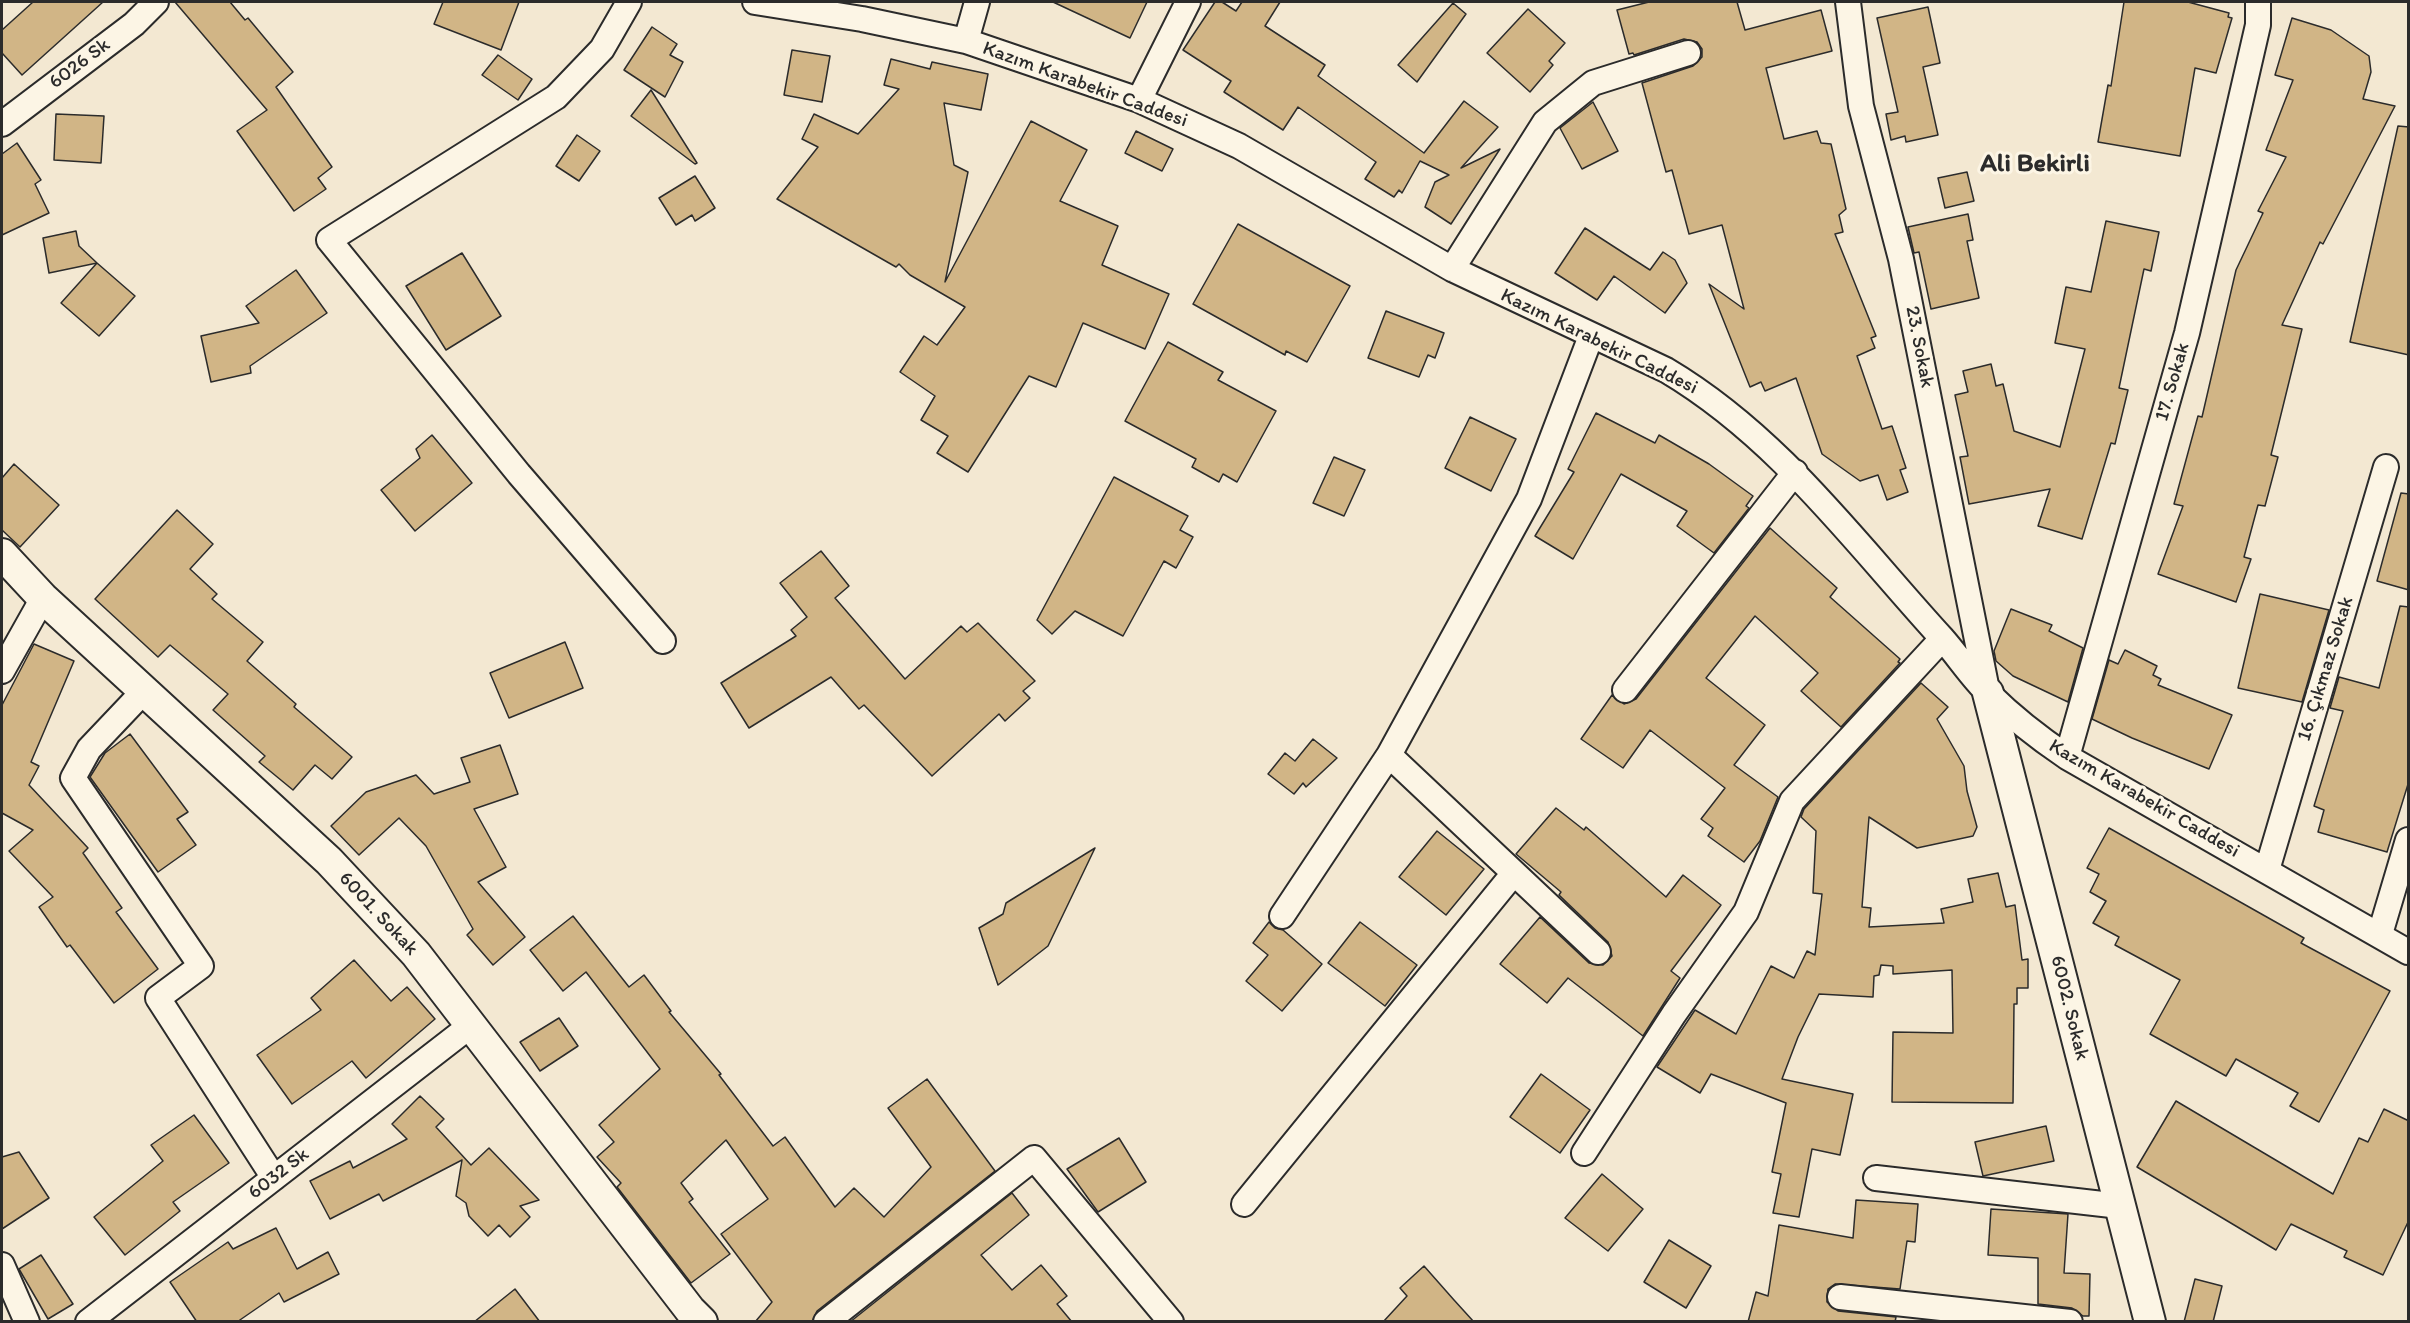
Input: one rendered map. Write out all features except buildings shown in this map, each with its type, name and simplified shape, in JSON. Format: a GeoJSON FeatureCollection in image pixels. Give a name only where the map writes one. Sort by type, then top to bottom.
{"type":"FeatureCollection","features":[{"type":"Feature","properties":{"kind":"street","name":"6026 Sk"},"geometry":{"type":"LineString","coordinates":[[2,124],[134,24],[156,2]]}},
{"type":"Feature","properties":{"kind":"street"},"geometry":{"type":"LineString","coordinates":[[629,2],[602,49],[556,97],[329,240],[512,465],[663,641]]}},
{"type":"Feature","properties":{"kind":"street","name":"Kazım Karabekir Caddesi"},"geometry":{"type":"LineString","coordinates":[[755,2],[966,41],[1139,100],[1239,146],[1452,269],[1666,370],[1698,389],[1739,420],[1795,472],[1988,693],[2033,733],[2067,757],[2380,933],[2409,952]]}},
{"type":"Feature","properties":{"kind":"street"},"geometry":{"type":"LineString","coordinates":[[966,41],[977,2]]}},
{"type":"Feature","properties":{"kind":"street"},"geometry":{"type":"LineString","coordinates":[[1139,100],[1188,2]]}},
{"type":"Feature","properties":{"kind":"street","name":"23. Sokak"},"geometry":{"type":"LineString","coordinates":[[1848,2],[1861,106],[1901,259],[1988,693]]}},
{"type":"Feature","properties":{"kind":"street","name":"17. Sokak"},"geometry":{"type":"LineString","coordinates":[[2067,757],[2190,323],[2255,36],[2258,2]]}},
{"type":"Feature","properties":{"kind":"street"},"geometry":{"type":"LineString","coordinates":[[1452,269],[1545,122],[1593,83],[1688,53]]}},
{"type":"Feature","properties":{"kind":"street"},"geometry":{"type":"LineString","coordinates":[[1282,916],[1389,755],[1529,499],[1591,336]]}},
{"type":"Feature","properties":{"kind":"street","name":"16. Çıkmaz Sokak"},"geometry":{"type":"LineString","coordinates":[[2267,870],[2386,467]]}},
{"type":"Feature","properties":{"kind":"street"},"geometry":{"type":"LineString","coordinates":[[1625,690],[1795,472]]}},
{"type":"Feature","properties":{"kind":"street","name":"6001. Sokak"},"geometry":{"type":"LineString","coordinates":[[2,555],[43,598],[329,861],[416,954],[690,1310],[702,1322]]}},
{"type":"Feature","properties":{"kind":"street"},"geometry":{"type":"LineString","coordinates":[[2,671],[43,598]]}},
{"type":"Feature","properties":{"kind":"street"},"geometry":{"type":"LineString","coordinates":[[1584,1153],[1674,1014],[1746,912],[1792,801],[1942,639]]}},
{"type":"Feature","properties":{"kind":"street"},"geometry":{"type":"LineString","coordinates":[[144,691],[88,749],[73,778],[201,966],[158,998],[274,1178]]}},
{"type":"Feature","properties":{"kind":"street","name":"6002. Sokak"},"geometry":{"type":"LineString","coordinates":[[1988,693],[2150,1322]]}},
{"type":"Feature","properties":{"kind":"street"},"geometry":{"type":"LineString","coordinates":[[1389,755],[1598,952]]}},
{"type":"Feature","properties":{"kind":"street"},"geometry":{"type":"LineString","coordinates":[[2380,933],[2409,840]]}},
{"type":"Feature","properties":{"kind":"street"},"geometry":{"type":"LineString","coordinates":[[1244,1204],[1514,873]]}},
{"type":"Feature","properties":{"kind":"street","name":"6032 Sk"},"geometry":{"type":"LineString","coordinates":[[88,1322],[470,1026]]}},
{"type":"Feature","properties":{"kind":"street"},"geometry":{"type":"LineString","coordinates":[[826,1322],[1034,1158],[1171,1322]]}},
{"type":"Feature","properties":{"kind":"street"},"geometry":{"type":"LineString","coordinates":[[1876,1178],[2120,1206]]}},
{"type":"Feature","properties":{"kind":"street"},"geometry":{"type":"LineString","coordinates":[[2,1265],[27,1322]]}},
{"type":"Feature","properties":{"kind":"street"},"geometry":{"type":"LineString","coordinates":[[1840,1297],[2070,1322]]}},
{"type":"Feature","properties":{"kind":"district","name":"Ali Bekirli"},"geometry":{"type":"Point","coordinates":[2035,164]}}]}
